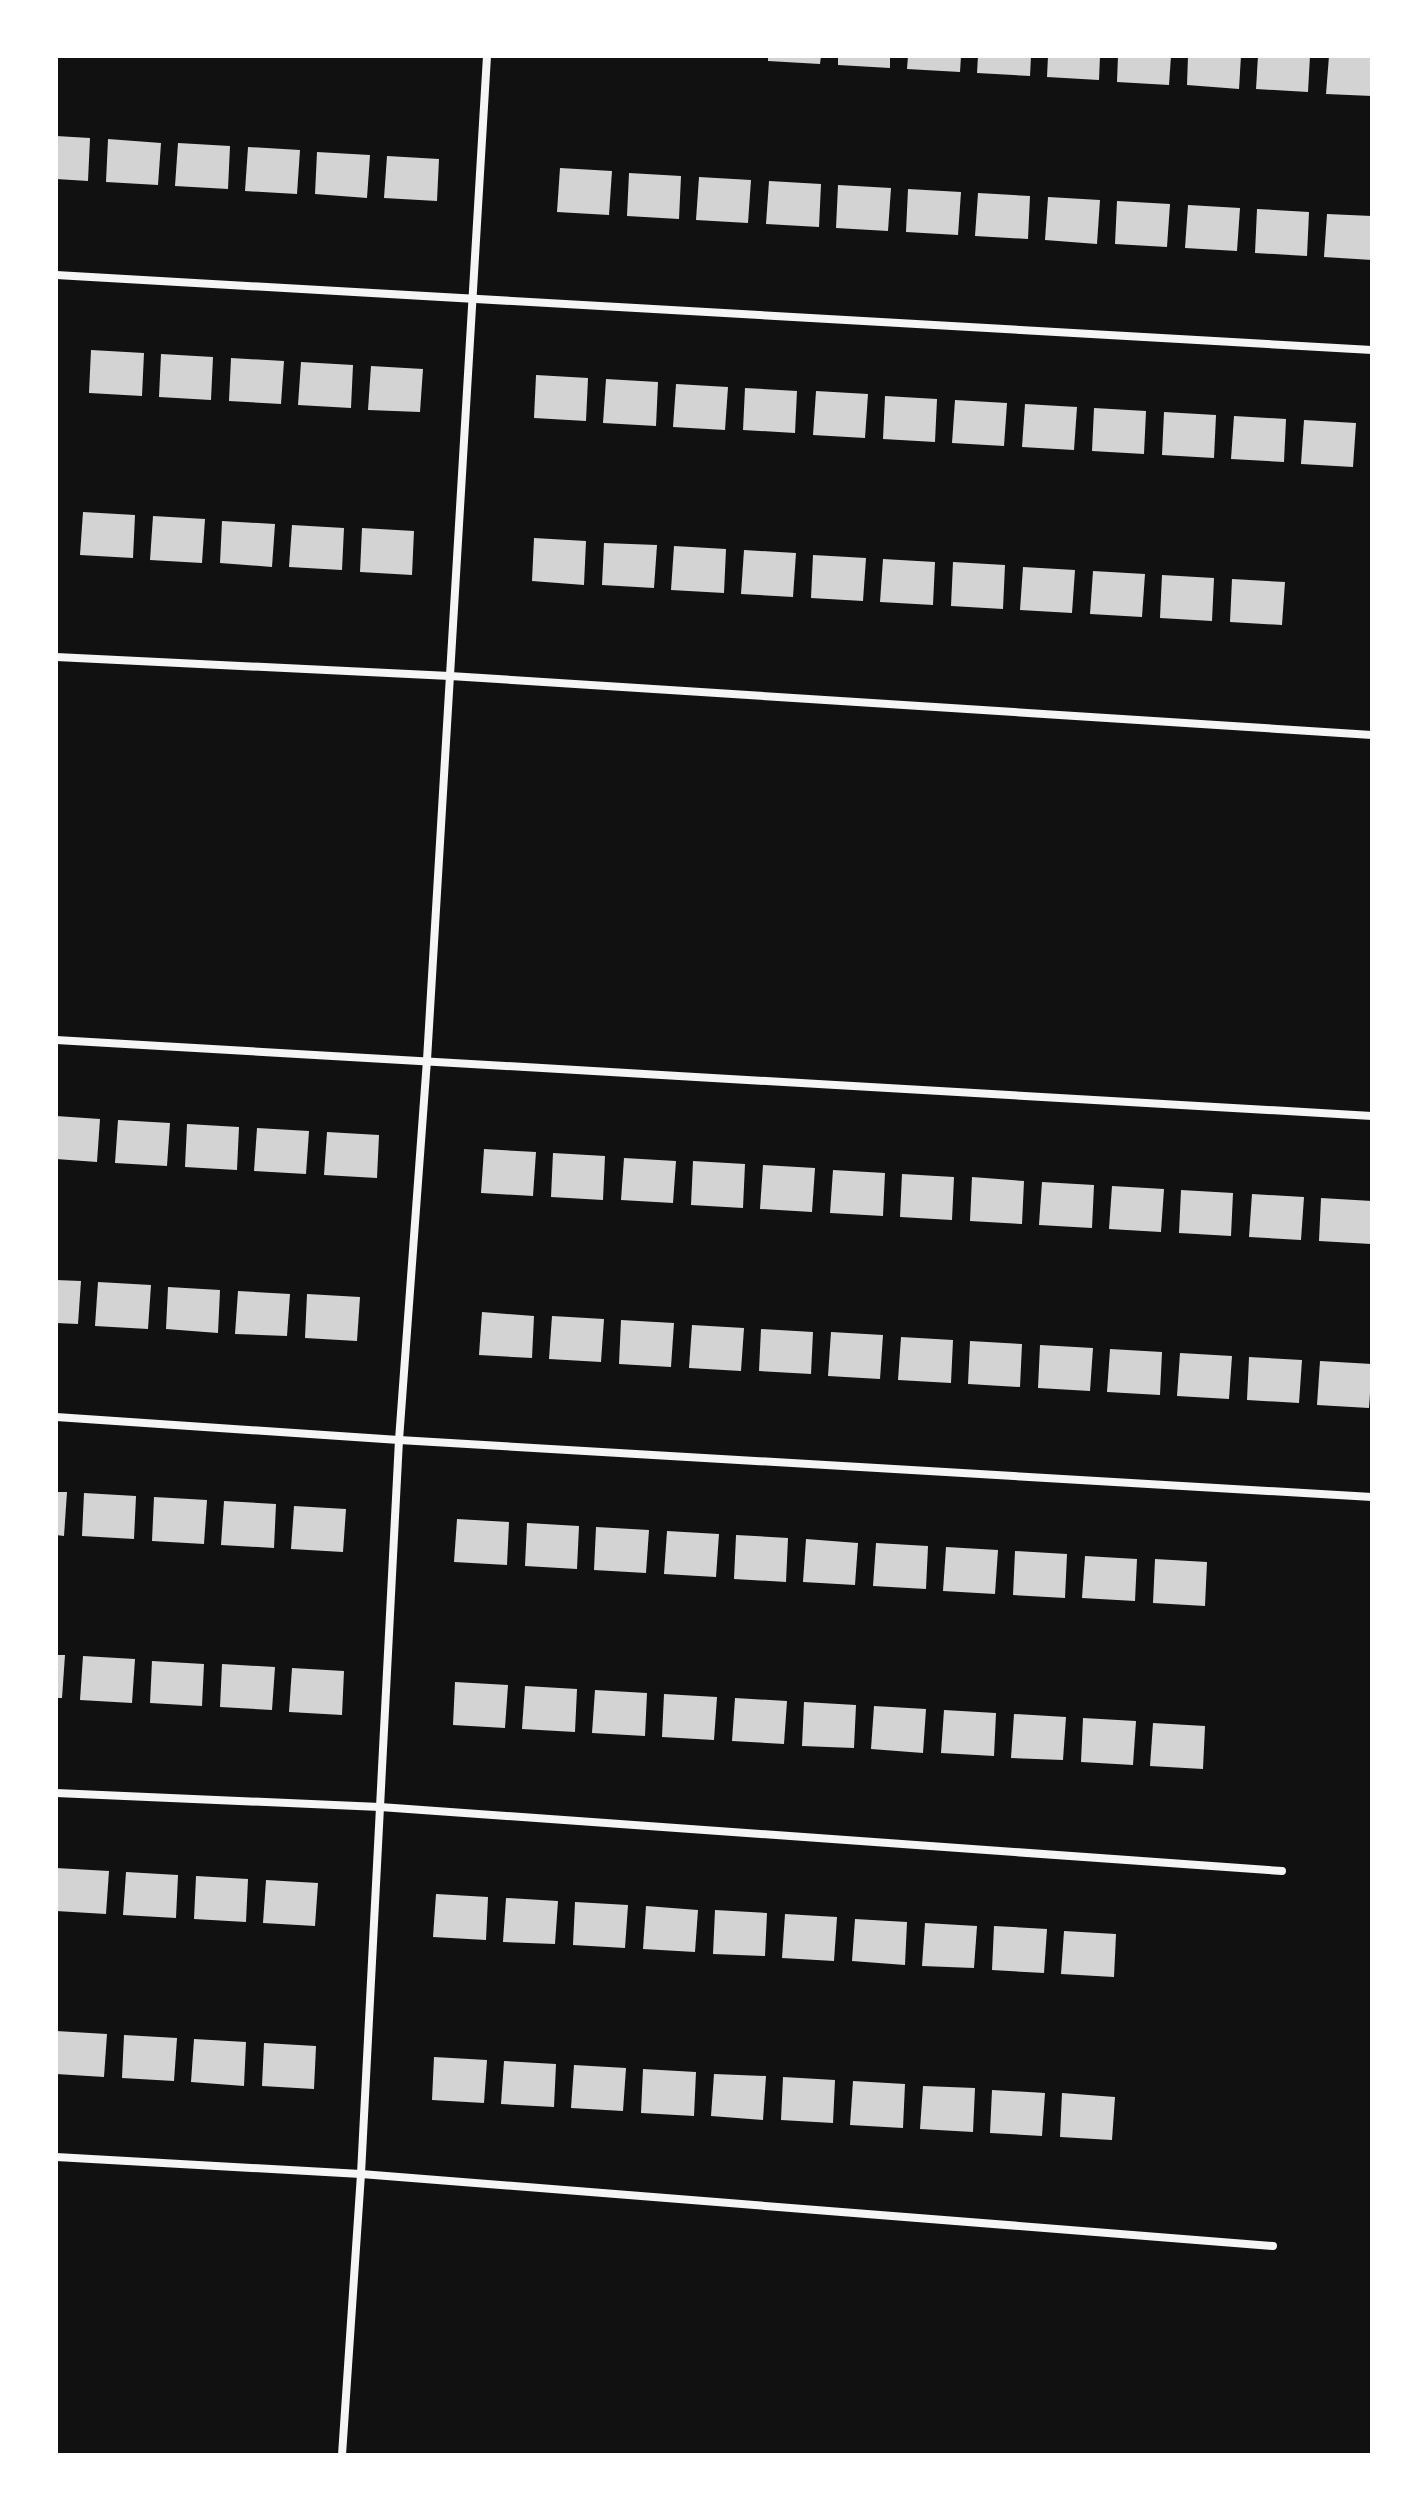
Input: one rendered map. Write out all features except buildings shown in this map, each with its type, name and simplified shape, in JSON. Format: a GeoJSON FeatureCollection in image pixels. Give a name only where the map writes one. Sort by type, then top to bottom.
{"type":"FeatureCollection","features":[{"type":"Feature","properties":{"kind":"street"},"geometry":{"type":"LineString","coordinates":[[342,2455],[361,2174],[399,1440],[427,1060],[487,56]]}},
{"type":"Feature","properties":{"kind":"street"},"geometry":{"type":"LineString","coordinates":[[56,275],[1372,350]]}},
{"type":"Feature","properties":{"kind":"street"},"geometry":{"type":"LineString","coordinates":[[56,657],[450,676],[1372,735]]}},
{"type":"Feature","properties":{"kind":"street"},"geometry":{"type":"LineString","coordinates":[[56,1040],[1372,1116]]}},
{"type":"Feature","properties":{"kind":"street"},"geometry":{"type":"LineString","coordinates":[[56,1417],[1372,1497]]}},
{"type":"Feature","properties":{"kind":"street"},"geometry":{"type":"LineString","coordinates":[[56,1793],[380,1807],[1282,1871]]}},
{"type":"Feature","properties":{"kind":"street"},"geometry":{"type":"LineString","coordinates":[[56,2157],[361,2174],[1273,2246]]}}]}
